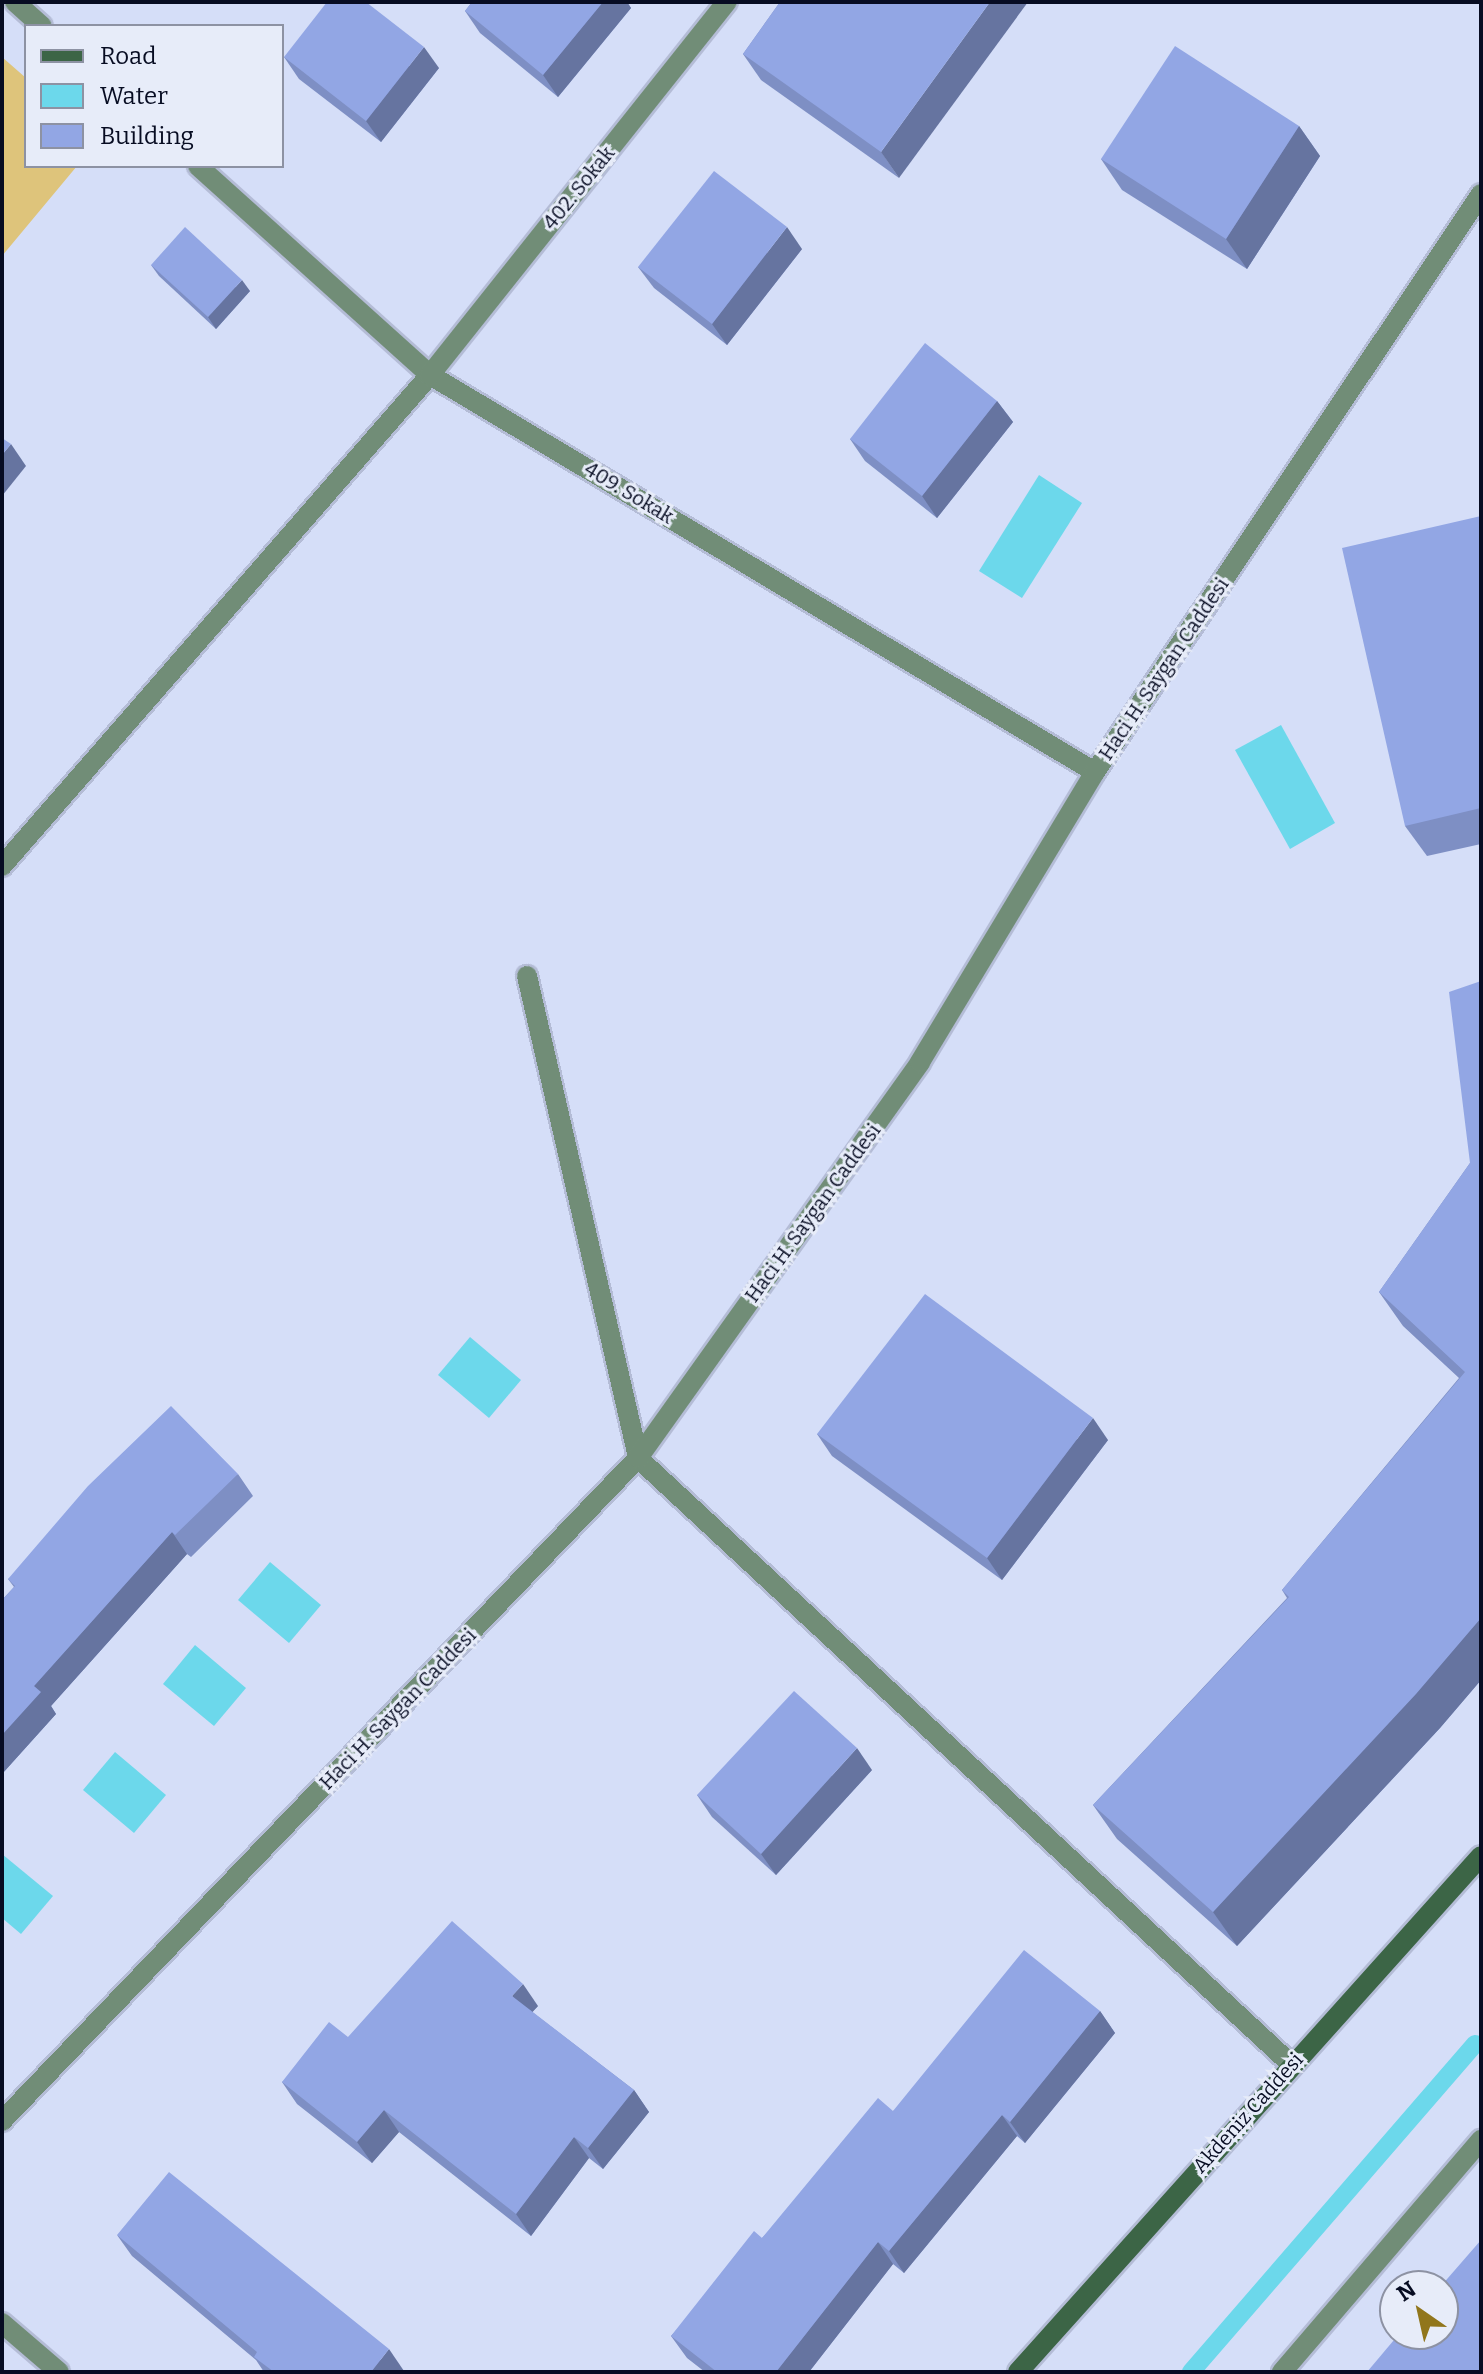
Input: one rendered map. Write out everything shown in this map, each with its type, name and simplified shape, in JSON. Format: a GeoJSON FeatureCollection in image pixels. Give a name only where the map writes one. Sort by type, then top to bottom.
{"type":"FeatureCollection","features":[{"type":"Feature","properties":{"kind":"main road","name":"Akdeniz Caddesi"},"geometry":{"type":"LineString","coordinates":[[1018,2372],[1481,1856]]}},
{"type":"Feature","properties":{"kind":"street"},"geometry":{"type":"LineString","coordinates":[[15,2],[40,24]]}},
{"type":"Feature","properties":{"kind":"street","name":"402. Sokak"},"geometry":{"type":"LineString","coordinates":[[2,866],[430,375],[727,2]]}},
{"type":"Feature","properties":{"kind":"street","name":"409. Sokak"},"geometry":{"type":"LineString","coordinates":[[200,168],[430,375],[1095,772]]}},
{"type":"Feature","properties":{"kind":"street","name":"Haci H. Saygan Caddesi"},"geometry":{"type":"LineString","coordinates":[[2,2121],[638,1458],[920,1062],[1095,772],[1481,194]]}},
{"type":"Feature","properties":{"kind":"street"},"geometry":{"type":"LineString","coordinates":[[527,976],[638,1458],[1292,2065]]}},
{"type":"Feature","properties":{"kind":"street"},"geometry":{"type":"LineString","coordinates":[[1282,2372],[1481,2140]]}},
{"type":"Feature","properties":{"kind":"street"},"geometry":{"type":"LineString","coordinates":[[2,2323],[59,2372]]}},
{"type":"Feature","properties":{"kind":"shaded area"},"geometry":{"type":"Polygon","coordinates":[[[2,57],[24,76],[24,168],[75,168],[2,256],[2,57]]]}},
{"type":"Feature","properties":{"kind":"water"},"geometry":{"type":"Polygon","coordinates":[[[1039,475],[1082,503],[1022,598],[979,571],[1039,475]]]}},
{"type":"Feature","properties":{"kind":"water"},"geometry":{"type":"Polygon","coordinates":[[[1281,725],[1335,823],[1290,849],[1235,750],[1281,725]]]}},
{"type":"Feature","properties":{"kind":"water"},"geometry":{"type":"Polygon","coordinates":[[[470,1337],[521,1380],[489,1418],[438,1375],[470,1337]]]}},
{"type":"Feature","properties":{"kind":"water"},"geometry":{"type":"Polygon","coordinates":[[[270,1562],[321,1605],[289,1643],[238,1600],[270,1562]]]}},
{"type":"Feature","properties":{"kind":"water"},"geometry":{"type":"Polygon","coordinates":[[[195,1645],[246,1688],[214,1726],[163,1684],[195,1645]]]}},
{"type":"Feature","properties":{"kind":"water"},"geometry":{"type":"Polygon","coordinates":[[[115,1752],[166,1795],[134,1833],[83,1790],[115,1752]]]}},
{"type":"Feature","properties":{"kind":"water"},"geometry":{"type":"Polygon","coordinates":[[[2,1854],[53,1896],[21,1934],[2,1918],[2,1854]]]}},
{"type":"Feature","properties":{"kind":"building"},"geometry":{"type":"Polygon","coordinates":[[[327,2],[366,2],[424,47],[366,121],[284,57],[327,2]]]}},
{"type":"Feature","properties":{"kind":"building"},"geometry":{"type":"Polygon","coordinates":[[[472,2],[603,2],[543,75],[465,11],[472,2]]]}},
{"type":"Feature","properties":{"kind":"building"},"geometry":{"type":"Polygon","coordinates":[[[780,2],[990,2],[881,152],[743,54],[780,2]]]}},
{"type":"Feature","properties":{"kind":"building"},"geometry":{"type":"Polygon","coordinates":[[[1175,46],[1299,126],[1226,239],[1101,159],[1175,46]]]}},
{"type":"Feature","properties":{"kind":"building"},"geometry":{"type":"Polygon","coordinates":[[[714,171],[787,227],[712,324],[638,267],[714,171]]]}},
{"type":"Feature","properties":{"kind":"building"},"geometry":{"type":"Polygon","coordinates":[[[185,227],[242,280],[208,317],[151,265],[185,227]]]}},
{"type":"Feature","properties":{"kind":"building"},"geometry":{"type":"Polygon","coordinates":[[[925,343],[997,401],[922,496],[850,439],[925,343]]]}},
{"type":"Feature","properties":{"kind":"building"},"geometry":{"type":"Polygon","coordinates":[[[2,438],[11,444],[2,455],[2,438]]]}},
{"type":"Feature","properties":{"kind":"building"},"geometry":{"type":"Polygon","coordinates":[[[1481,516],[1481,808],[1405,826],[1342,548],[1481,516]]]}},
{"type":"Feature","properties":{"kind":"building"},"geometry":{"type":"Polygon","coordinates":[[[1481,981],[1481,1618],[1416,1694],[1213,1912],[1093,1805],[1289,1597],[1282,1590],[1465,1372],[1379,1292],[1470,1163],[1449,992],[1481,981]]]}},
{"type":"Feature","properties":{"kind":"building"},"geometry":{"type":"Polygon","coordinates":[[[925,1294],[1093,1418],[987,1558],[817,1434],[925,1294]]]}},
{"type":"Feature","properties":{"kind":"building"},"geometry":{"type":"Polygon","coordinates":[[[171,1406],[238,1474],[175,1535],[172,1532],[34,1686],[41,1692],[2,1735],[2,1600],[15,1586],[8,1579],[88,1486],[171,1406]]]}},
{"type":"Feature","properties":{"kind":"building"},"geometry":{"type":"Polygon","coordinates":[[[794,1691],[857,1748],[761,1854],[697,1795],[794,1691]]]}},
{"type":"Feature","properties":{"kind":"building"},"geometry":{"type":"Polygon","coordinates":[[[452,1921],[523,1984],[512,1996],[634,2090],[588,2148],[574,2137],[516,2214],[384,2110],[357,2142],[282,2082],[329,2022],[348,2037],[452,1921]]]}},
{"type":"Feature","properties":{"kind":"building"},"geometry":{"type":"Polygon","coordinates":[[[1024,1950],[1100,2011],[1010,2122],[1002,2115],[889,2251],[878,2242],[776,2372],[717,2372],[671,2336],[754,2231],[762,2238],[878,2098],[893,2111],[1024,1950]]]}},
{"type":"Feature","properties":{"kind":"building"},"geometry":{"type":"Polygon","coordinates":[[[169,2172],[389,2349],[371,2372],[274,2372],[254,2357],[257,2352],[117,2235],[169,2172]]]}},
{"type":"Feature","properties":{"kind":"building"},"geometry":{"type":"Polygon","coordinates":[[[1481,2240],[1481,2372],[1367,2372],[1386,2350],[1459,2350],[1459,2270],[1455,2270],[1481,2240]]]}},
{"type":"Feature","properties":{"kind":"waterway"},"geometry":{"type":"LineString","coordinates":[[1191,2372],[1475,2044]]}}]}
